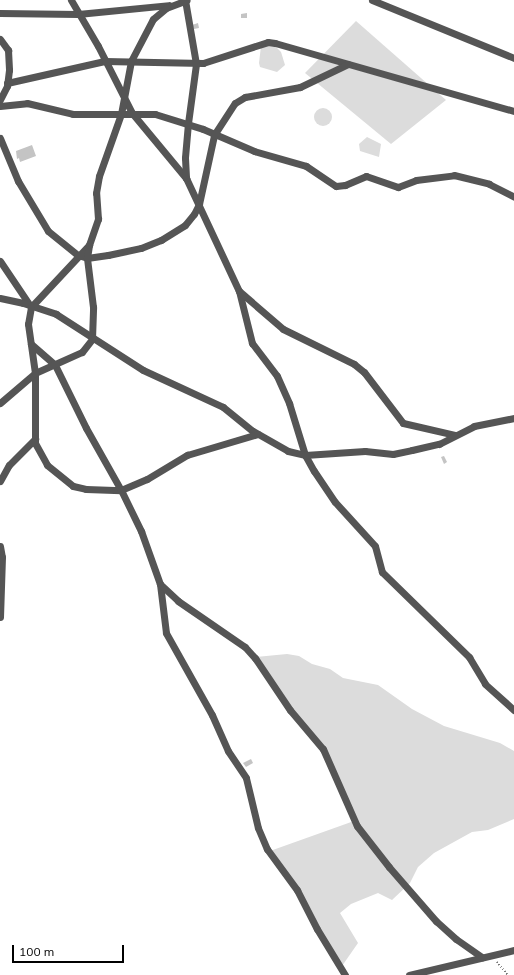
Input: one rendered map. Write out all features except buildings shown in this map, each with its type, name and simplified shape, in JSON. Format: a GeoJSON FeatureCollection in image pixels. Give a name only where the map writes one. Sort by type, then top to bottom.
{"type":"FeatureCollection","features":[{"type":"Feature","properties":{"kind":"street"},"geometry":{"type":"LineString","coordinates":[[71,0],[105,61],[123,100],[186,178],[200,204],[239,291],[252,343],[277,376],[290,403],[305,455],[335,502],[375,546],[382,572],[446,638],[469,657],[484,684],[514,710]]}},
{"type":"Feature","properties":{"kind":"street"},"geometry":{"type":"LineString","coordinates":[[0,403],[35,373],[82,352],[92,339],[92,307],[88,258],[89,245],[98,218],[96,193],[99,176],[120,114],[131,61],[153,19],[161,12],[186,0],[196,64],[188,123],[185,158],[186,178]]}},
{"type":"Feature","properties":{"kind":"street"},"geometry":{"type":"LineString","coordinates":[[372,0],[514,58]]}},
{"type":"Feature","properties":{"kind":"street"},"geometry":{"type":"LineString","coordinates":[[0,14],[78,14],[174,5]]}},
{"type":"Feature","properties":{"kind":"street"},"geometry":{"type":"LineString","coordinates":[[0,39],[8,50],[7,83],[0,100]]}},
{"type":"Feature","properties":{"kind":"street"},"geometry":{"type":"LineString","coordinates":[[7,83],[105,61],[196,64],[210,62],[268,42],[514,111]]}},
{"type":"Feature","properties":{"kind":"street"},"geometry":{"type":"LineString","coordinates":[[0,138],[18,181],[48,231],[78,255],[88,258],[141,248],[161,240],[185,225],[200,204],[214,135],[235,103],[240,100],[300,87],[348,64]]}},
{"type":"Feature","properties":{"kind":"street"},"geometry":{"type":"LineString","coordinates":[[0,106],[27,103],[73,114],[156,114],[188,123],[259,153],[306,166],[336,186],[345,186],[366,176],[398,187],[416,180],[454,176],[489,184],[514,197]]}},
{"type":"Feature","properties":{"kind":"street"},"geometry":{"type":"LineString","coordinates":[[89,245],[78,255],[31,307],[28,324],[35,373],[35,439],[46,466],[73,486],[86,489],[121,490],[147,478],[192,452],[258,434]]}},
{"type":"Feature","properties":{"kind":"street"},"geometry":{"type":"LineString","coordinates":[[0,261],[31,307]]}},
{"type":"Feature","properties":{"kind":"street"},"geometry":{"type":"LineString","coordinates":[[239,291],[283,328],[354,364],[364,372],[403,423],[455,434]]}},
{"type":"Feature","properties":{"kind":"street"},"geometry":{"type":"LineString","coordinates":[[0,298],[56,314],[92,339],[143,370],[223,407],[258,434],[288,451],[305,455],[365,451],[393,454],[439,444],[455,434],[474,426],[514,418]]}},
{"type":"Feature","properties":{"kind":"street"},"geometry":{"type":"LineString","coordinates":[[31,344],[55,365],[86,428],[121,490],[141,531],[160,584],[166,633],[212,715],[228,751],[246,778],[254,816],[264,843],[297,890],[317,929],[345,975]]}},
{"type":"Feature","properties":{"kind":"street"},"geometry":{"type":"LineString","coordinates":[[0,481],[9,464],[35,439]]}},
{"type":"Feature","properties":{"kind":"street"},"geometry":{"type":"LineString","coordinates":[[0,546],[2,575],[0,617]]}},
{"type":"Feature","properties":{"kind":"street"},"geometry":{"type":"LineString","coordinates":[[160,584],[178,601],[245,647],[255,658],[290,710],[323,749],[357,826],[389,867],[436,921],[456,939],[482,957]]}},
{"type":"Feature","properties":{"kind":"street"},"geometry":{"type":"LineString","coordinates":[[409,975],[514,950]]}},
{"type":"Feature","properties":{"kind":"path"},"geometry":{"type":"LineString","coordinates":[[494,961],[500,962],[508,975]]}},
{"type":"Feature","properties":{"kind":"shaded area"},"geometry":{"type":"Polygon","coordinates":[[[356,21],[446,100],[391,144],[305,73],[356,21]]]}},
{"type":"Feature","properties":{"kind":"shaded area"},"geometry":{"type":"Polygon","coordinates":[[[274,45],[281,52],[285,65],[277,72],[260,67],[259,63],[261,46],[274,45]]]}},
{"type":"Feature","properties":{"kind":"shaded area"},"geometry":{"type":"Polygon","coordinates":[[[323,108],[329,111],[332,117],[329,123],[323,126],[317,123],[314,117],[317,111],[323,108]]]}},
{"type":"Feature","properties":{"kind":"shaded area"},"geometry":{"type":"Polygon","coordinates":[[[367,137],[381,144],[379,157],[360,151],[359,144],[367,137]]]}},
{"type":"Feature","properties":{"kind":"shaded area"},"geometry":{"type":"Polygon","coordinates":[[[287,654],[299,656],[312,664],[330,669],[343,678],[378,685],[412,709],[444,726],[500,743],[514,751],[514,819],[488,830],[472,832],[434,853],[418,867],[410,883],[392,900],[378,893],[351,904],[340,913],[358,943],[342,966],[270,851],[354,821],[327,756],[256,657],[287,654]]]}}]}
